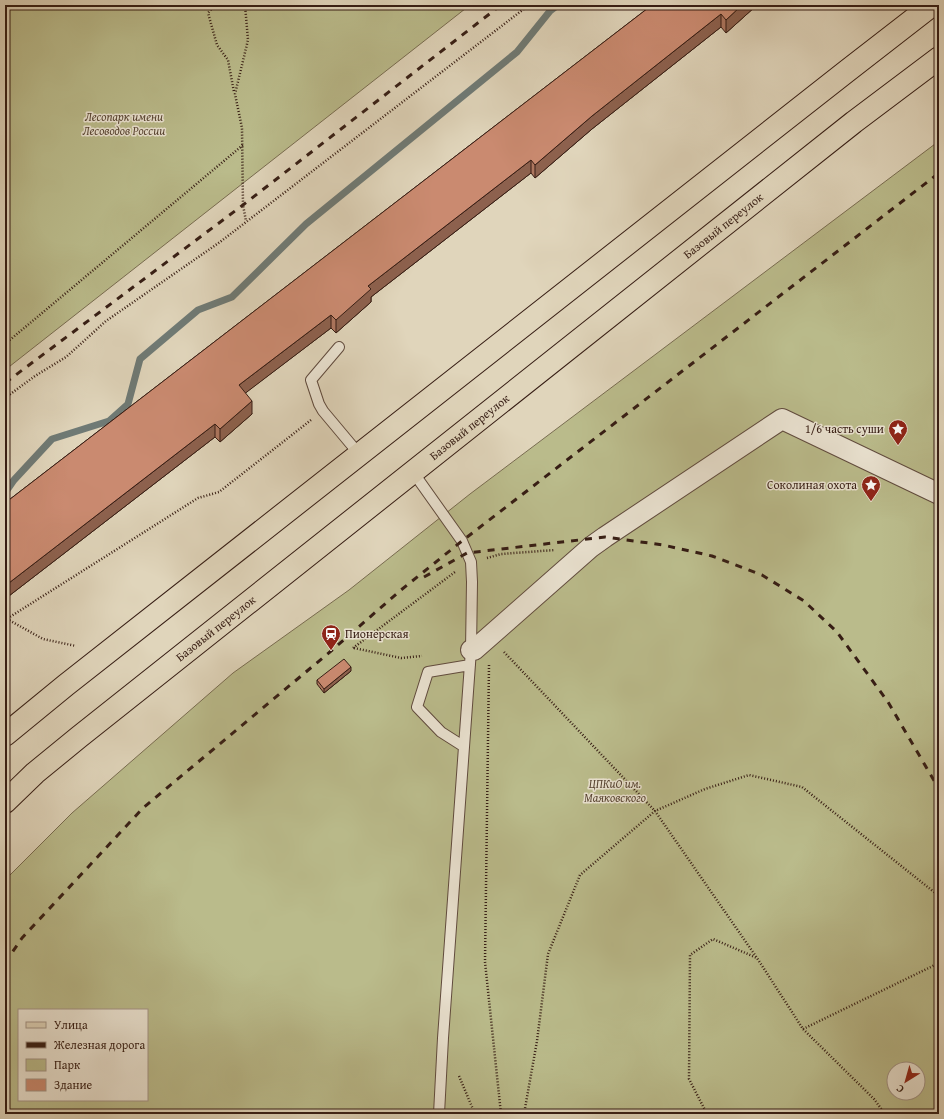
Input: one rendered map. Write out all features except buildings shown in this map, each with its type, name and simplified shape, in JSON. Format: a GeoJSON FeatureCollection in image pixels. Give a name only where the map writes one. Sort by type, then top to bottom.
{"type":"FeatureCollection","features":[{"type":"Feature","properties":{"kind":"main road"},"geometry":{"type":"LineString","coordinates":[[5,735],[66,684],[847,70],[932,5]]}},
{"type":"Feature","properties":{"kind":"main road","name":"Базовый переулок"},"geometry":{"type":"LineString","coordinates":[[5,802],[35,773],[73,742],[842,132],[939,58]]}},
{"type":"Feature","properties":{"kind":"street"},"geometry":{"type":"LineString","coordinates":[[470,657],[474,650],[591,547],[782,419],[939,494]]}},
{"type":"Feature","properties":{"kind":"lane"},"geometry":{"type":"LineString","coordinates":[[339,347],[311,380],[319,404],[323,411],[359,454]]}},
{"type":"Feature","properties":{"kind":"lane"},"geometry":{"type":"LineString","coordinates":[[413,472],[462,541],[471,562],[472,582],[470,657],[442,1038],[439,1114]]}},
{"type":"Feature","properties":{"kind":"lane"},"geometry":{"type":"LineString","coordinates":[[463,746],[441,732],[417,707],[428,672],[470,657]]}},
{"type":"Feature","properties":{"kind":"path"},"geometry":{"type":"LineString","coordinates":[[214,5],[208,13],[217,45],[228,60],[242,128],[243,205],[246,221]]}},
{"type":"Feature","properties":{"kind":"path"},"geometry":{"type":"LineString","coordinates":[[235,94],[248,40],[245,5]]}},
{"type":"Feature","properties":{"kind":"path"},"geometry":{"type":"LineString","coordinates":[[5,398],[35,376],[66,357],[106,321],[220,242],[529,5]]}},
{"type":"Feature","properties":{"kind":"path"},"geometry":{"type":"LineString","coordinates":[[5,344],[243,145]]}},
{"type":"Feature","properties":{"kind":"path"},"geometry":{"type":"LineString","coordinates":[[6,620],[198,498],[220,492],[323,411]]}},
{"type":"Feature","properties":{"kind":"path"},"geometry":{"type":"LineString","coordinates":[[6,620],[43,639],[76,646]]}},
{"type":"Feature","properties":{"kind":"path"},"geometry":{"type":"LineString","coordinates":[[490,637],[655,811],[757,958],[803,1029],[874,1099],[885,1114]]}},
{"type":"Feature","properties":{"kind":"path"},"geometry":{"type":"LineString","coordinates":[[490,637],[485,962],[501,1114]]}},
{"type":"Feature","properties":{"kind":"path"},"geometry":{"type":"LineString","coordinates":[[353,648],[401,658],[424,655]]}},
{"type":"Feature","properties":{"kind":"path"},"geometry":{"type":"LineString","coordinates":[[524,1114],[537,1041],[548,954],[580,875],[655,811],[705,789],[749,775],[802,787],[939,896]]}},
{"type":"Feature","properties":{"kind":"path"},"geometry":{"type":"LineString","coordinates":[[707,1114],[689,1079],[690,955],[713,939],[757,958]]}},
{"type":"Feature","properties":{"kind":"path"},"geometry":{"type":"LineString","coordinates":[[803,1029],[939,963]]}},
{"type":"Feature","properties":{"kind":"green space","name":"Лесопарк имени Лесоводов России"},"geometry":{"type":"Polygon","coordinates":[[[5,5],[470,5],[5,370],[5,5]]]}},
{"type":"Feature","properties":{"kind":"green space","name":"ЦПКиО им. Маяковского"},"geometry":{"type":"Polygon","coordinates":[[[939,141],[939,1114],[5,1114],[5,880],[72,813],[233,673],[349,590],[470,494],[939,141]]]}},
{"type":"Feature","properties":{"kind":"waterway"},"geometry":{"type":"LineString","coordinates":[[5,493],[14,480],[52,439],[109,421],[128,404],[140,359],[198,310],[232,297],[306,224],[517,52],[550,11],[558,5]]}},
{"type":"Feature","properties":{"kind":"railway"},"geometry":{"type":"LineString","coordinates":[[5,383],[243,205],[501,5]]}},
{"type":"Feature","properties":{"kind":"railway"},"geometry":{"type":"LineString","coordinates":[[5,963],[22,938],[143,808],[331,651],[401,590],[462,541],[939,173]]}},
{"type":"Feature","properties":{"kind":"railway"},"geometry":{"type":"LineString","coordinates":[[424,577],[467,553],[605,537],[663,545],[712,556],[762,575],[804,601],[837,632],[888,702],[939,789]]}},
{"type":"Feature","properties":{"kind":"place","name":"1/6 часть суши"},"geometry":{"type":"Point","coordinates":[898,446]}},
{"type":"Feature","properties":{"kind":"place","name":"Соколиная охота"},"geometry":{"type":"Point","coordinates":[871,502]}},
{"type":"Feature","properties":{"kind":"place","name":"Пионерская"},"geometry":{"type":"Point","coordinates":[331,651]}}]}
